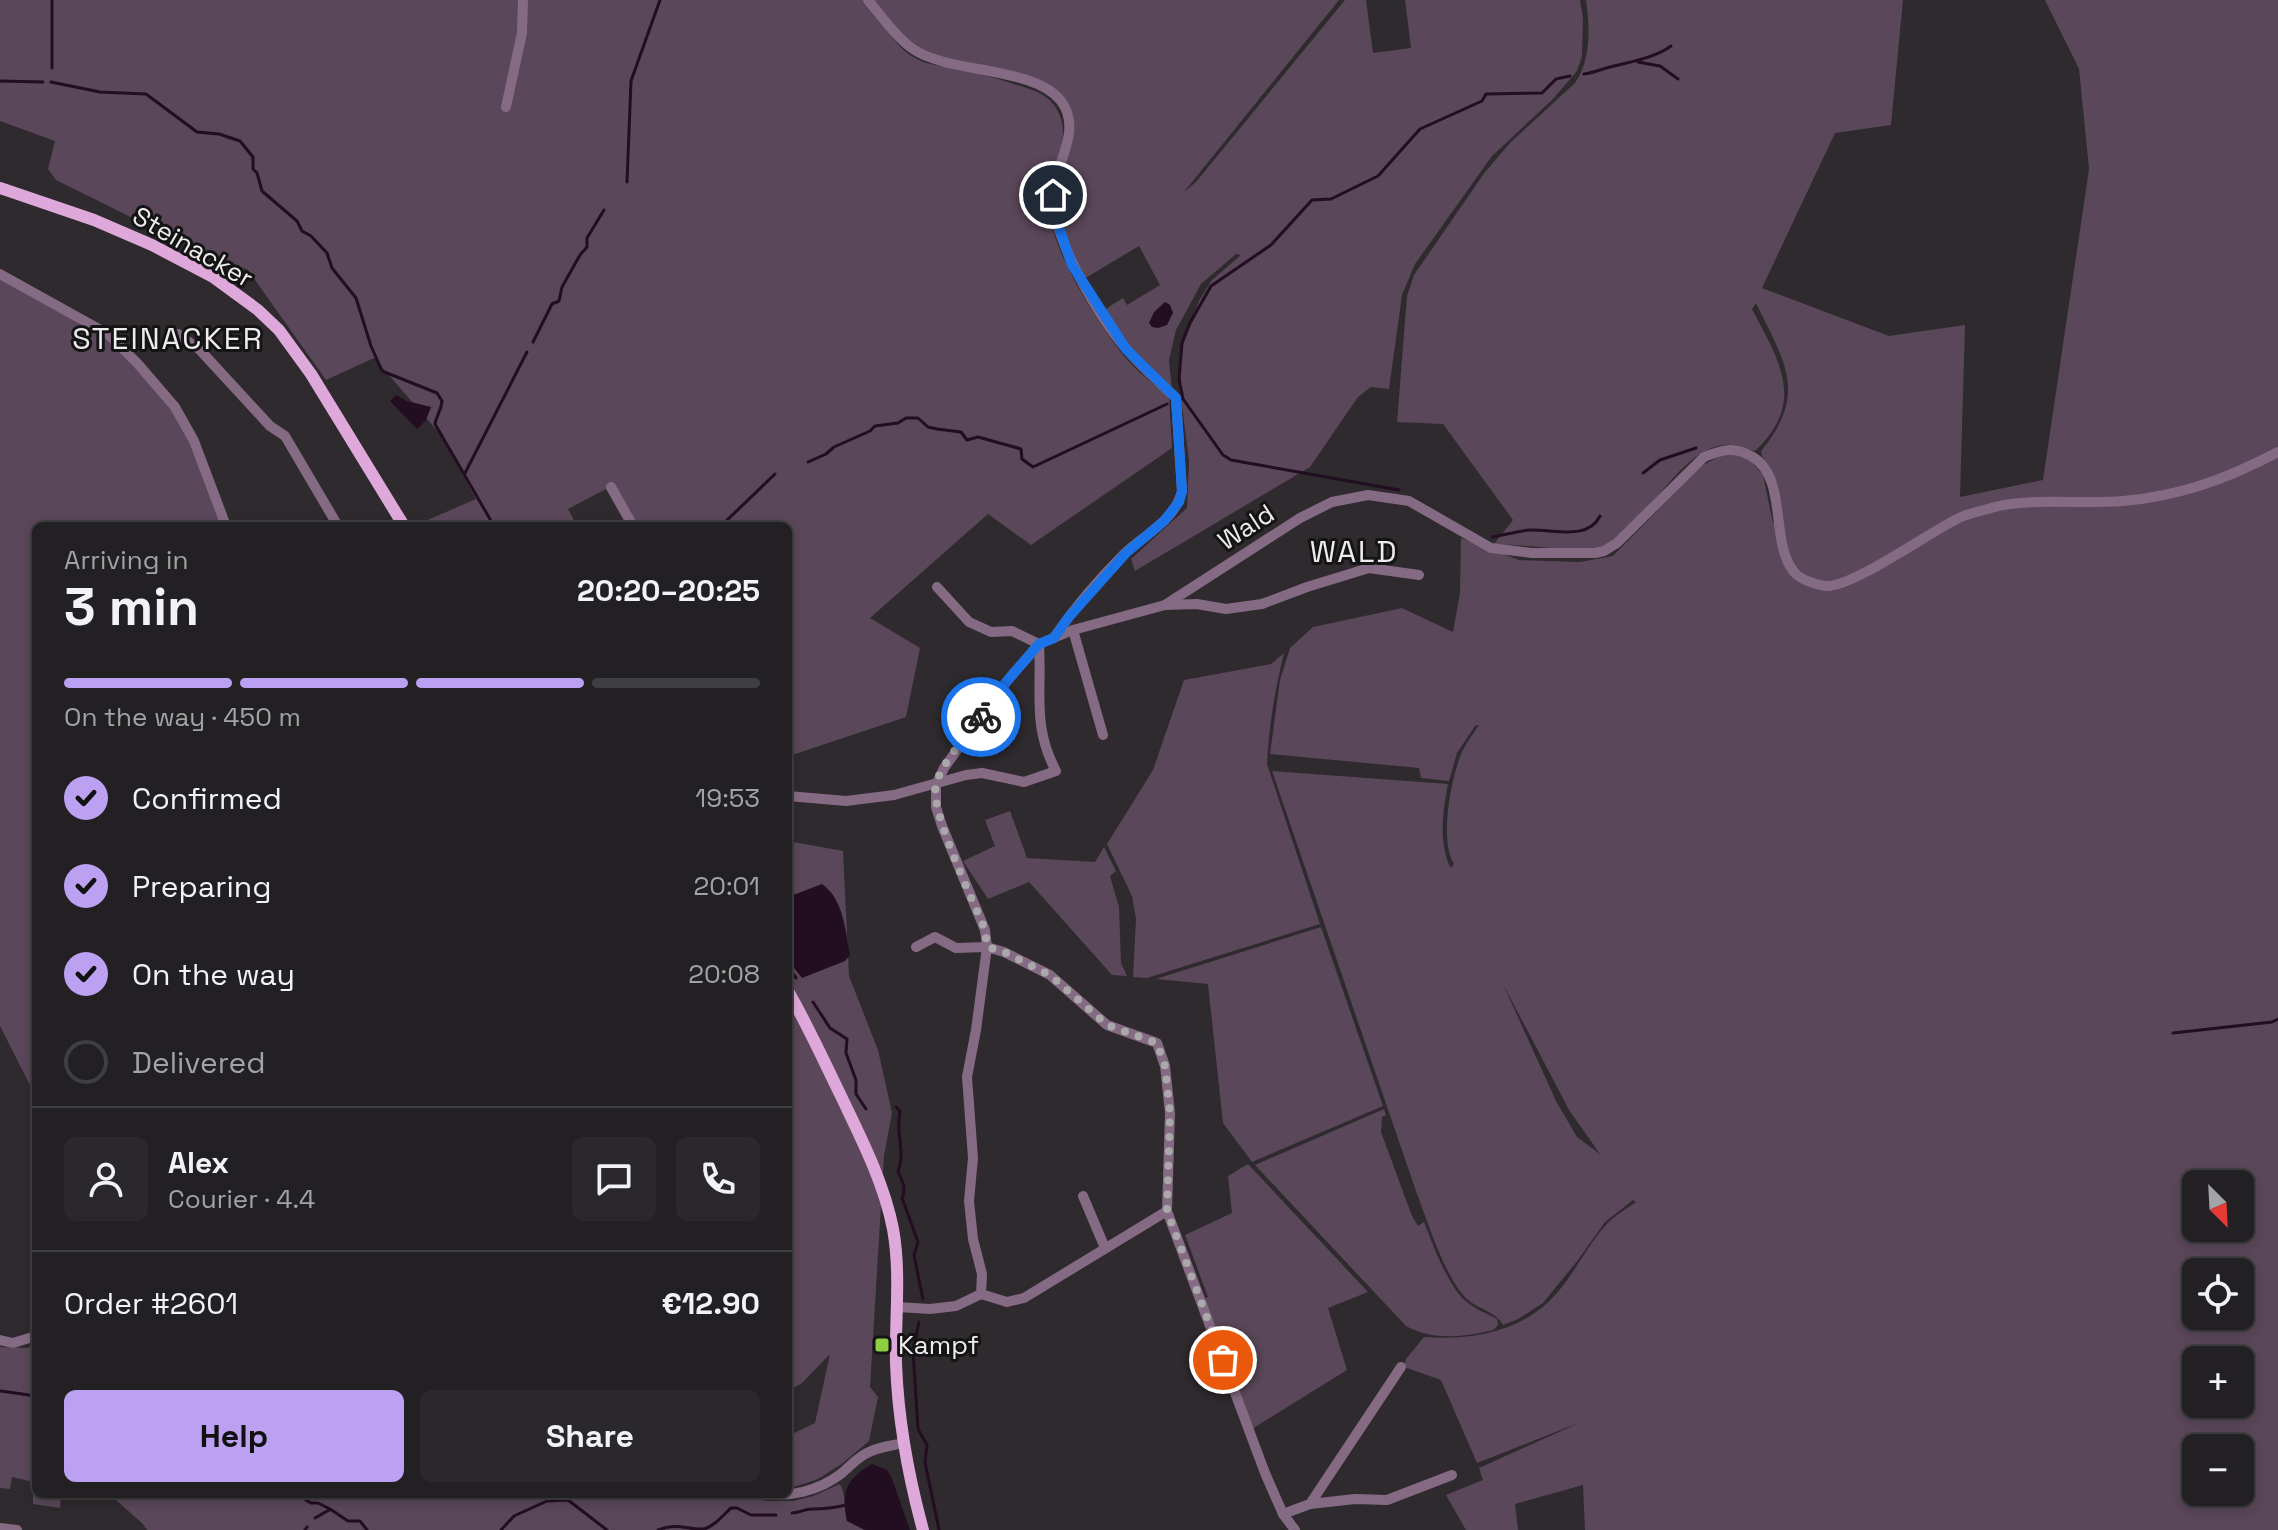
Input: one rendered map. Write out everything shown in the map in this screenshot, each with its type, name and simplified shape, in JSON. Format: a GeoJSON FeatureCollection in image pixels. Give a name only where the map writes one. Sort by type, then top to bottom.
{"type":"FeatureCollection","features":[{"type":"Feature","properties":{"kind":"main road","name":"Steinacker"},"geometry":{"type":"LineString","coordinates":[[0,188],[69,210],[152,245],[213,277],[258,310],[279,330],[311,374],[398,522]]}},
{"type":"Feature","properties":{"kind":"main road"},"geometry":{"type":"LineString","coordinates":[[792,999],[856,1127],[885,1200],[893,1230],[897,1303],[896,1368],[903,1443],[923,1530]]}},
{"type":"Feature","properties":{"kind":"street"},"geometry":{"type":"LineString","coordinates":[[506,107],[522,33],[523,0]]}},
{"type":"Feature","properties":{"kind":"street"},"geometry":{"type":"LineString","coordinates":[[868,0],[914,50],[942,61],[1005,74],[1044,87],[1061,102],[1069,121],[1069,136],[1053,195],[1057,222],[1072,265],[1126,349],[1176,398],[1182,491],[1179,502],[1164,521],[1126,553],[1054,638]]}},
{"type":"Feature","properties":{"kind":"street"},"geometry":{"type":"LineString","coordinates":[[0,274],[108,334],[138,364],[175,407],[194,441],[224,522]]}},
{"type":"Feature","properties":{"kind":"street"},"geometry":{"type":"LineString","coordinates":[[178,334],[200,350],[270,426],[285,436],[336,522]]}},
{"type":"Feature","properties":{"kind":"street","name":"Wald"},"geometry":{"type":"LineString","coordinates":[[1165,605],[1300,518],[1332,502],[1368,495],[1409,501],[1491,548],[1583,554],[1604,551],[1617,543],[1704,457],[1721,450],[1738,450],[1754,457],[1764,468],[1792,570],[1801,579],[1831,586],[1865,572],[1961,517],[1996,506],[2122,502],[2173,494],[2211,484],[2278,452]]}},
{"type":"Feature","properties":{"kind":"street"},"geometry":{"type":"LineString","coordinates":[[611,487],[631,522]]}},
{"type":"Feature","properties":{"kind":"street"},"geometry":{"type":"LineString","coordinates":[[981,1294],[982,1274],[973,1239],[969,1201],[973,1158],[967,1077],[987,947],[985,930],[936,807],[936,785],[944,768],[998,693],[1039,644],[1073,630],[1165,605],[1197,604],[1226,609],[1262,604],[1369,568],[1419,575]]}},
{"type":"Feature","properties":{"kind":"street"},"geometry":{"type":"LineString","coordinates":[[937,587],[969,622],[991,632],[1012,631],[1039,644]]}},
{"type":"Feature","properties":{"kind":"street"},"geometry":{"type":"LineString","coordinates":[[1073,630],[1103,735]]}},
{"type":"Feature","properties":{"kind":"street"},"geometry":{"type":"LineString","coordinates":[[792,796],[846,801],[894,795],[966,775],[982,773],[1024,782],[1056,771],[1041,732],[1039,644]]}},
{"type":"Feature","properties":{"kind":"street"},"geometry":{"type":"LineString","coordinates":[[916,947],[935,937],[956,948],[987,947],[1004,952],[1050,975],[1107,1025],[1157,1043],[1165,1066],[1170,1113],[1167,1211],[1265,1473],[1283,1514],[1295,1530]]}},
{"type":"Feature","properties":{"kind":"street"},"geometry":{"type":"LineString","coordinates":[[1083,1196],[1105,1248]]}},
{"type":"Feature","properties":{"kind":"street"},"geometry":{"type":"LineString","coordinates":[[897,1303],[930,1309],[956,1306],[981,1294],[1007,1302],[1024,1298],[1167,1211]]}},
{"type":"Feature","properties":{"kind":"street"},"geometry":{"type":"LineString","coordinates":[[0,1340],[13,1343],[32,1337]]}},
{"type":"Feature","properties":{"kind":"street"},"geometry":{"type":"LineString","coordinates":[[1310,1504],[1401,1367]]}},
{"type":"Feature","properties":{"kind":"street"},"geometry":{"type":"LineString","coordinates":[[792,1494],[809,1491],[834,1478],[865,1454],[903,1443]]}},
{"type":"Feature","properties":{"kind":"street"},"geometry":{"type":"LineString","coordinates":[[1283,1514],[1310,1504],[1355,1499],[1387,1500],[1452,1475]]}},
{"type":"Feature","properties":{"kind":"street"},"geometry":{"type":"LineString","coordinates":[[0,1528],[17,1530]]}},
{"type":"Feature","properties":{"kind":"shaded area"},"geometry":{"type":"Polygon","coordinates":[[[0,0],[865,0],[893,38],[920,61],[1027,88],[1042,94],[1054,105],[1063,129],[1048,198],[1055,237],[1075,281],[1113,341],[1134,367],[1169,397],[1172,448],[1031,545],[988,514],[870,618],[920,648],[906,717],[792,755],[792,522],[625,522],[606,489],[568,509],[575,522],[423,522],[476,499],[440,434],[374,358],[326,380],[248,270],[197,250],[56,180],[48,169],[55,141],[0,121],[0,0]]]}},
{"type":"Feature","properties":{"kind":"shaded area"},"geometry":{"type":"Polygon","coordinates":[[[872,0],[1339,0],[1184,192],[1196,182],[1345,0],[1366,0],[1373,53],[1411,48],[1405,0],[1580,0],[1582,56],[1577,71],[1553,99],[1492,156],[1415,264],[1402,295],[1389,389],[1371,387],[1358,397],[1310,467],[1135,571],[1131,559],[1187,508],[1189,461],[1181,397],[1180,352],[1199,301],[1212,280],[1241,255],[1236,254],[1201,284],[1176,330],[1169,360],[1172,390],[1128,346],[1104,310],[1123,298],[1127,305],[1160,285],[1139,246],[1084,279],[1059,221],[1056,196],[1071,120],[1046,84],[941,58],[915,47],[872,0]]]}},
{"type":"Feature","properties":{"kind":"shaded area"},"geometry":{"type":"Polygon","coordinates":[[[1586,0],[1903,0],[1891,125],[1835,133],[1762,288],[1889,336],[1965,325],[1960,497],[2043,480],[2089,169],[2079,69],[2045,0],[2278,0],[2278,1530],[1585,1530],[1583,1485],[1515,1504],[1518,1530],[1466,1530],[1446,1495],[1483,1480],[1479,1468],[1581,1422],[1477,1463],[1441,1380],[1404,1367],[1406,1359],[1424,1337],[1488,1333],[1533,1314],[1563,1286],[1606,1225],[1636,1202],[1633,1200],[1605,1222],[1543,1303],[1518,1319],[1503,1325],[1495,1316],[1464,1296],[1443,1262],[1431,1233],[1272,771],[1448,784],[1443,838],[1451,868],[1454,864],[1447,840],[1447,825],[1451,792],[1462,752],[1479,725],[1475,726],[1457,753],[1449,781],[1421,778],[1419,768],[1270,754],[1280,680],[1290,648],[1313,627],[1402,608],[1453,632],[1460,593],[1461,538],[1519,560],[1580,562],[1613,556],[1701,466],[1722,455],[1741,455],[1752,462],[1763,475],[1773,523],[1783,521],[1773,473],[1761,451],[1784,412],[1788,394],[1787,377],[1783,360],[1756,303],[1752,309],[1779,364],[1783,381],[1784,398],[1771,433],[1755,451],[1725,445],[1707,450],[1690,461],[1628,529],[1611,542],[1592,550],[1494,544],[1513,520],[1443,424],[1397,422],[1407,296],[1414,275],[1485,172],[1511,142],[1575,83],[1587,54],[1586,0]],[[1503,984],[1556,1101],[1577,1137],[1600,1154],[1569,1110],[1503,984]]]}},
{"type":"Feature","properties":{"kind":"shaded area"},"geometry":{"type":"Polygon","coordinates":[[[0,274],[108,334],[175,407],[224,522],[32,522],[32,1089],[0,1026],[0,274]]]}},
{"type":"Feature","properties":{"kind":"shaded area"},"geometry":{"type":"Polygon","coordinates":[[[1165,302],[1173,313],[1167,325],[1152,327],[1149,323],[1154,312],[1165,302]]]}},
{"type":"Feature","properties":{"kind":"shaded area"},"geometry":{"type":"Polygon","coordinates":[[[396,395],[431,407],[426,420],[417,429],[390,401],[396,395]]]}},
{"type":"Feature","properties":{"kind":"shaded area"},"geometry":{"type":"Polygon","coordinates":[[[1284,653],[1273,708],[1267,764],[1320,924],[1147,978],[1133,977],[1136,919],[1132,896],[1107,844],[1153,770],[1184,680],[1271,664],[1284,653]]]}},
{"type":"Feature","properties":{"kind":"shaded area"},"geometry":{"type":"Polygon","coordinates":[[[1010,811],[1027,858],[1095,862],[1104,847],[1116,871],[1110,876],[1119,907],[1121,963],[1127,976],[1112,975],[1029,882],[988,899],[963,861],[995,846],[985,820],[1010,811]]]}},
{"type":"Feature","properties":{"kind":"shaded area"},"geometry":{"type":"Polygon","coordinates":[[[792,842],[843,851],[849,976],[878,1050],[892,1113],[884,1156],[870,1387],[878,1397],[869,1441],[818,1479],[792,1488],[792,1434],[815,1423],[830,1354],[802,1383],[792,1389],[792,842]]]}},
{"type":"Feature","properties":{"kind":"shaded area"},"geometry":{"type":"Polygon","coordinates":[[[822,884],[835,898],[845,926],[850,955],[845,961],[802,978],[792,965],[792,895],[822,884]]]}},
{"type":"Feature","properties":{"kind":"shaded area"},"geometry":{"type":"Polygon","coordinates":[[[1321,927],[1383,1106],[1252,1162],[1223,1123],[1208,984],[1156,979],[1321,927]]]}},
{"type":"Feature","properties":{"kind":"shaded area"},"geometry":{"type":"Polygon","coordinates":[[[1384,1109],[1386,1115],[1382,1117],[1381,1132],[1412,1216],[1418,1226],[1424,1222],[1442,1266],[1461,1297],[1497,1319],[1498,1325],[1493,1330],[1438,1336],[1406,1326],[1255,1165],[1384,1109]]]}},
{"type":"Feature","properties":{"kind":"shaded area"},"geometry":{"type":"Polygon","coordinates":[[[1248,1164],[1368,1292],[1328,1308],[1347,1370],[1252,1429],[1204,1299],[1208,1297],[1185,1235],[1232,1213],[1228,1176],[1248,1164]]]}},
{"type":"Feature","properties":{"kind":"shaded area"},"geometry":{"type":"Polygon","coordinates":[[[32,1346],[32,1482],[12,1477],[10,1489],[0,1488],[0,1347],[32,1346]]]}},
{"type":"Feature","properties":{"kind":"shaded area"},"geometry":{"type":"Polygon","coordinates":[[[872,1464],[887,1470],[891,1476],[910,1530],[865,1530],[847,1521],[845,1494],[848,1487],[856,1475],[872,1464]]]}},
{"type":"Feature","properties":{"kind":"shaded area"},"geometry":{"type":"Polygon","coordinates":[[[840,1484],[847,1521],[865,1530],[147,1530],[114,1498],[746,1498],[793,1501],[840,1484]]]}},
{"type":"Feature","properties":{"kind":"shaded area"},"geometry":{"type":"Polygon","coordinates":[[[33,1498],[61,1498],[60,1508],[33,1504],[33,1498]]]}},
{"type":"Feature","properties":{"kind":"waterway"},"geometry":{"type":"LineString","coordinates":[[52,0],[52,68]]}},
{"type":"Feature","properties":{"kind":"waterway"},"geometry":{"type":"LineString","coordinates":[[627,182],[631,81],[660,0]]}},
{"type":"Feature","properties":{"kind":"waterway"},"geometry":{"type":"LineString","coordinates":[[1584,74],[1650,57],[1671,46]]}},
{"type":"Feature","properties":{"kind":"waterway"},"geometry":{"type":"LineString","coordinates":[[1638,62],[1660,66],[1678,79]]}},
{"type":"Feature","properties":{"kind":"waterway"},"geometry":{"type":"LineString","coordinates":[[1399,490],[1231,460],[1223,455],[1183,399],[1179,379],[1182,343],[1190,323],[1211,286],[1271,245],[1312,200],[1331,199],[1378,176],[1420,129],[1482,101],[1486,94],[1542,93],[1556,79],[1570,76]]}},
{"type":"Feature","properties":{"kind":"waterway"},"geometry":{"type":"LineString","coordinates":[[0,81],[43,82]]}},
{"type":"Feature","properties":{"kind":"waterway"},"geometry":{"type":"LineString","coordinates":[[51,82],[100,92],[146,94],[197,132],[219,134],[240,141],[253,157],[253,169],[262,191],[297,221],[302,231],[327,253],[332,268],[356,298],[382,371],[437,393],[442,401],[435,424],[492,522]]}},
{"type":"Feature","properties":{"kind":"waterway"},"geometry":{"type":"LineString","coordinates":[[533,342],[552,304],[559,301],[562,287],[587,247],[587,238],[604,210]]}},
{"type":"Feature","properties":{"kind":"waterway"},"geometry":{"type":"LineString","coordinates":[[465,473],[527,352]]}},
{"type":"Feature","properties":{"kind":"waterway"},"geometry":{"type":"LineString","coordinates":[[808,462],[875,426],[918,418],[928,427],[961,432],[967,440],[978,437],[1021,449],[1022,459],[1033,467],[1167,404]]}},
{"type":"Feature","properties":{"kind":"waterway"},"geometry":{"type":"LineString","coordinates":[[1643,473],[1660,460],[1696,448]]}},
{"type":"Feature","properties":{"kind":"waterway"},"geometry":{"type":"LineString","coordinates":[[725,522],[775,474]]}},
{"type":"Feature","properties":{"kind":"waterway"},"geometry":{"type":"LineString","coordinates":[[1492,537],[1530,530],[1579,531],[1587,529],[1600,516]]}},
{"type":"Feature","properties":{"kind":"waterway"},"geometry":{"type":"LineString","coordinates":[[792,972],[796,978]]}},
{"type":"Feature","properties":{"kind":"waterway"},"geometry":{"type":"LineString","coordinates":[[813,1002],[830,1028],[847,1039],[846,1053],[856,1080],[856,1094],[866,1109]]}},
{"type":"Feature","properties":{"kind":"waterway"},"geometry":{"type":"LineString","coordinates":[[2173,1033],[2278,1019]]}},
{"type":"Feature","properties":{"kind":"waterway"},"geometry":{"type":"LineString","coordinates":[[896,1107],[900,1111],[901,1156],[898,1171],[904,1188],[902,1198],[918,1242],[914,1255],[923,1299]]}},
{"type":"Feature","properties":{"kind":"waterway"},"geometry":{"type":"LineString","coordinates":[[919,1322],[913,1351],[918,1429],[927,1445],[925,1462],[939,1530]]}},
{"type":"Feature","properties":{"kind":"waterway"},"geometry":{"type":"LineString","coordinates":[[1,1391],[32,1395]]}},
{"type":"Feature","properties":{"kind":"waterway"},"geometry":{"type":"LineString","coordinates":[[303,1498],[330,1509],[348,1521],[360,1521],[367,1530]]}},
{"type":"Feature","properties":{"kind":"waterway"},"geometry":{"type":"LineString","coordinates":[[501,1530],[514,1516],[547,1501],[568,1500],[607,1530]]}},
{"type":"Feature","properties":{"kind":"waterway"},"geometry":{"type":"LineString","coordinates":[[792,1513],[846,1505]]}},
{"type":"Feature","properties":{"kind":"waterway"},"geometry":{"type":"LineString","coordinates":[[658,1530],[677,1526],[708,1528],[731,1508],[751,1515],[776,1515]]}},
{"type":"Feature","properties":{"kind":"waterway"},"geometry":{"type":"LineString","coordinates":[[315,1518],[329,1510]]}},
{"type":"Feature","properties":{"kind":"way so far"},"geometry":{"type":"LineString","coordinates":[[981,717],[944,768],[936,785],[936,807],[985,930],[987,947],[1050,975],[1107,1025],[1157,1043],[1165,1066],[1170,1113],[1167,1211],[1223,1360]]}},
{"type":"Feature","properties":{"kind":"place","name":"Kampf"},"geometry":{"type":"Point","coordinates":[882,1345]}},
{"type":"Feature","properties":{"kind":"district","name":"STEINACKER"},"geometry":{"type":"Point","coordinates":[168,339]}},
{"type":"Feature","properties":{"kind":"district","name":"WALD"},"geometry":{"type":"Point","coordinates":[1354,552]}},
{"type":"Feature","properties":{"kind":"route"},"geometry":{"type":"LineString","coordinates":[[981,717],[1039,644],[1054,638],[1126,553],[1164,521],[1179,502],[1182,491],[1176,398],[1126,349],[1072,265],[1057,222],[1053,195]]}}]}
